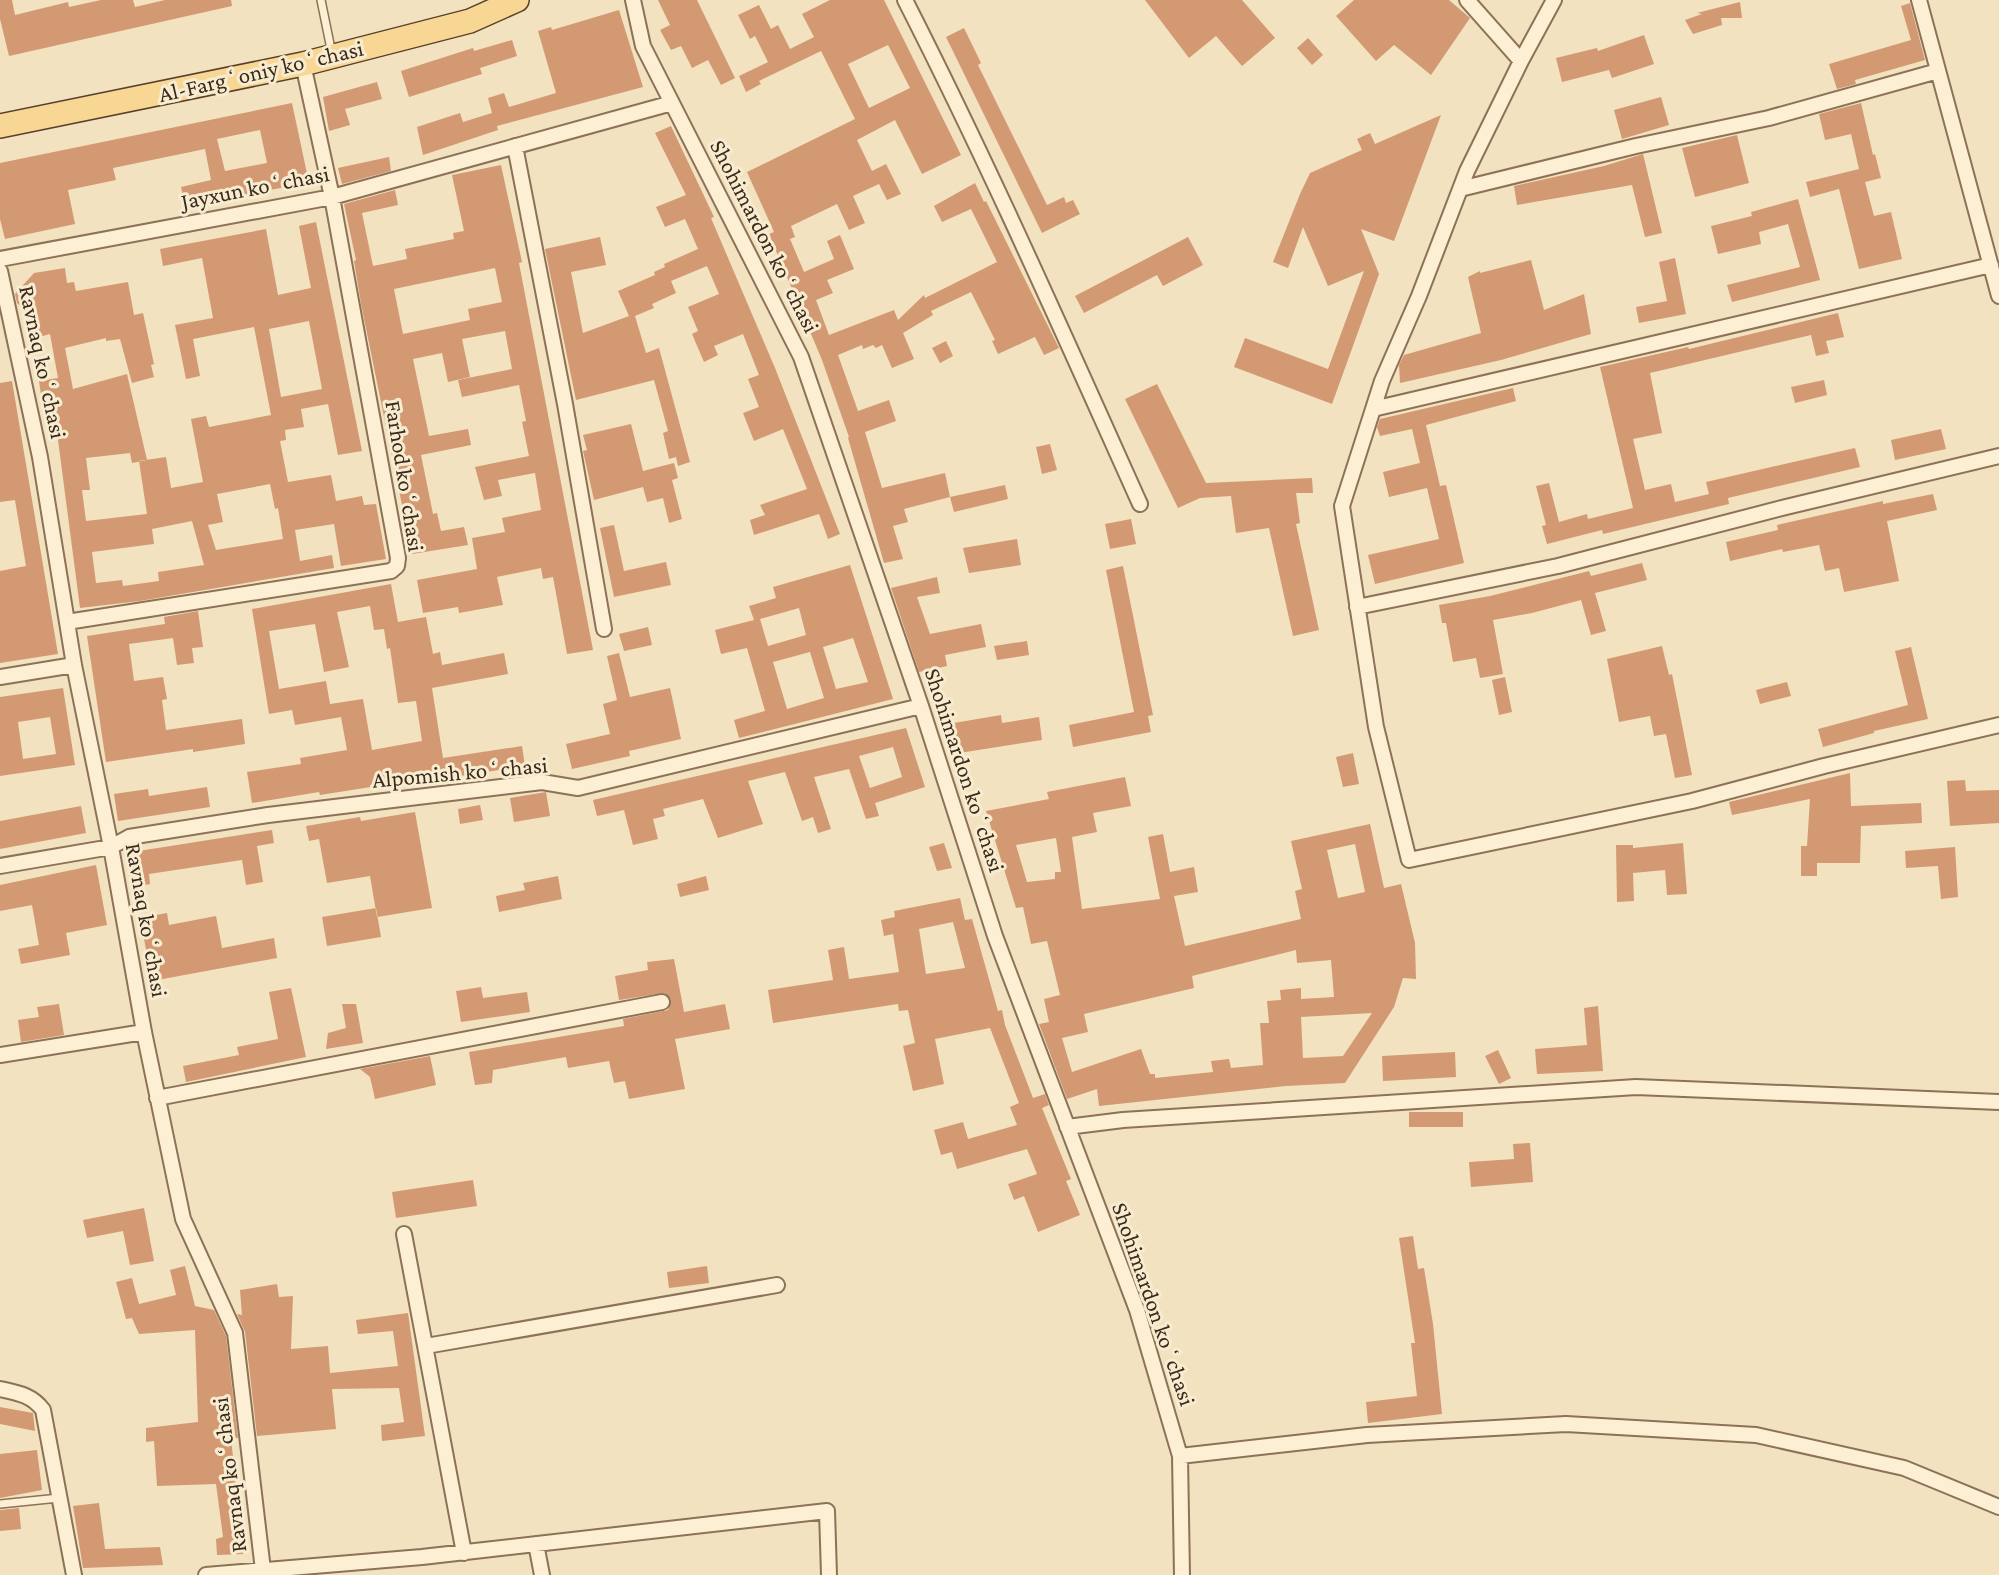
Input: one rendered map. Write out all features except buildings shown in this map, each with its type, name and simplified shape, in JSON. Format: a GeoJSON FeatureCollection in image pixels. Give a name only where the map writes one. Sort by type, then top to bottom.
{"type":"FeatureCollection","features":[{"type":"Feature","properties":{"kind":"main road","name":"Al-Fargʻoniy koʻchasi"},"geometry":{"type":"LineString","coordinates":[[0,126],[303,64],[470,20],[517,0]]}},
{"type":"Feature","properties":{"kind":"street","name":"Shohimardon koʻchasi"},"geometry":{"type":"LineString","coordinates":[[633,0],[643,46],[801,357],[921,706],[995,936],[1137,1310],[1180,1456],[1182,1575]]}},
{"type":"Feature","properties":{"kind":"street"},"geometry":{"type":"LineString","coordinates":[[905,0],[950,88],[1036,272],[1140,504]]}},
{"type":"Feature","properties":{"kind":"street"},"geometry":{"type":"LineString","coordinates":[[1467,0],[1521,61]]}},
{"type":"Feature","properties":{"kind":"street"},"geometry":{"type":"LineString","coordinates":[[1553,0],[1460,189],[1373,409],[1342,506],[1376,727],[1409,860],[1692,801],[1824,766],[1999,725]]}},
{"type":"Feature","properties":{"kind":"street"},"geometry":{"type":"LineString","coordinates":[[1919,0],[1999,296]]}},
{"type":"Feature","properties":{"kind":"street","name":"Farhod koʻchasi"},"geometry":{"type":"LineString","coordinates":[[66,622],[391,571],[397,566],[398,558],[332,197],[303,64]]}},
{"type":"Feature","properties":{"kind":"street"},"geometry":{"type":"LineString","coordinates":[[1460,189],[1636,146],[1769,118],[1938,71]]}},
{"type":"Feature","properties":{"kind":"street","name":"Jayxun koʻchasi"},"geometry":{"type":"LineString","coordinates":[[0,259],[332,197],[672,103]]}},
{"type":"Feature","properties":{"kind":"street"},"geometry":{"type":"LineString","coordinates":[[515,146],[565,404],[604,629]]}},
{"type":"Feature","properties":{"kind":"street"},"geometry":{"type":"LineString","coordinates":[[1373,409],[1991,265]]}},
{"type":"Feature","properties":{"kind":"street","name":"Ravnaq koʻchasi"},"geometry":{"type":"LineString","coordinates":[[0,271],[40,457],[74,665],[111,846],[144,1032],[183,1219],[235,1333],[263,1570]]}},
{"type":"Feature","properties":{"kind":"street"},"geometry":{"type":"LineString","coordinates":[[1357,607],[1558,566],[1999,456]]}},
{"type":"Feature","properties":{"kind":"street"},"geometry":{"type":"LineString","coordinates":[[0,677],[74,665]]}},
{"type":"Feature","properties":{"kind":"street","name":"Alpomish koʻchasi"},"geometry":{"type":"LineString","coordinates":[[0,866],[111,846],[128,838],[268,815],[542,782],[578,788],[921,706]]}},
{"type":"Feature","properties":{"kind":"street"},"geometry":{"type":"LineString","coordinates":[[157,1098],[662,1002]]}},
{"type":"Feature","properties":{"kind":"street"},"geometry":{"type":"LineString","coordinates":[[0,1055],[144,1032]]}},
{"type":"Feature","properties":{"kind":"street"},"geometry":{"type":"LineString","coordinates":[[1067,1128],[1123,1120],[1636,1087],[1999,1102]]}},
{"type":"Feature","properties":{"kind":"street"},"geometry":{"type":"LineString","coordinates":[[404,1234],[464,1553]]}},
{"type":"Feature","properties":{"kind":"street"},"geometry":{"type":"LineString","coordinates":[[426,1346],[777,1286]]}},
{"type":"Feature","properties":{"kind":"street"},"geometry":{"type":"LineString","coordinates":[[0,1390],[29,1396],[38,1402],[43,1410],[74,1575]]}},
{"type":"Feature","properties":{"kind":"street"},"geometry":{"type":"LineString","coordinates":[[1180,1456],[1367,1435],[1566,1424],[1756,1435],[1904,1468],[1999,1507]]}},
{"type":"Feature","properties":{"kind":"street"},"geometry":{"type":"LineString","coordinates":[[206,1575],[263,1570],[349,1569],[536,1544],[827,1511],[829,1575]]}},
{"type":"Feature","properties":{"kind":"street"},"geometry":{"type":"LineString","coordinates":[[536,1544],[542,1575]]}},
{"type":"Feature","properties":{"kind":"lane"},"geometry":{"type":"LineString","coordinates":[[321,0],[333,56]]}},
{"type":"Feature","properties":{"kind":"lane"},"geometry":{"type":"LineString","coordinates":[[0,1504],[60,1498]]}}]}
